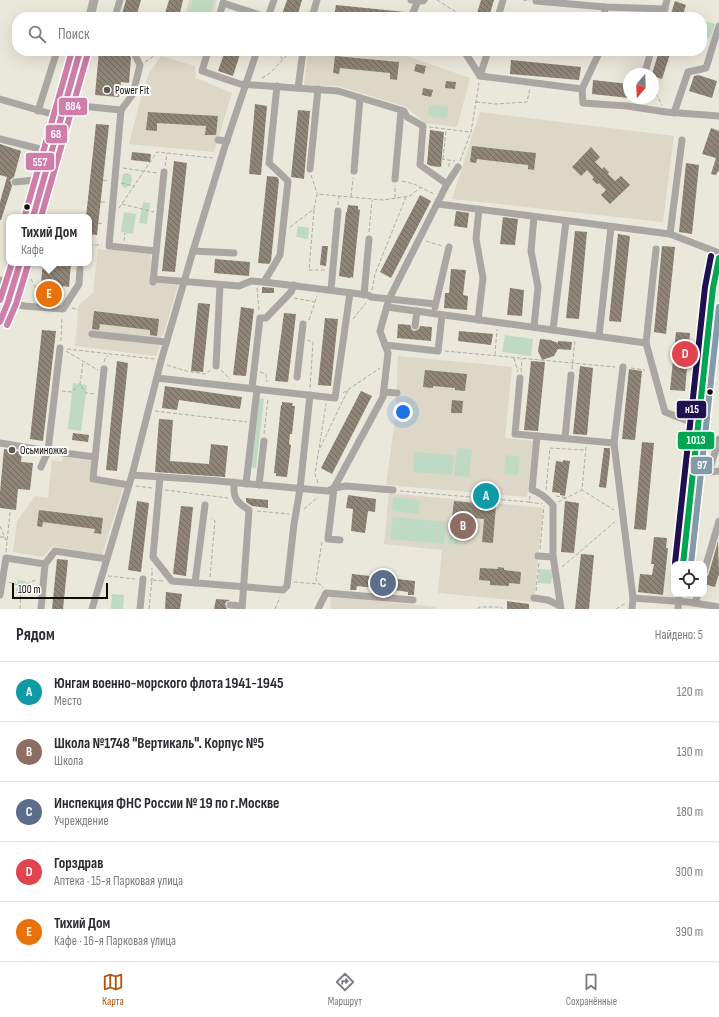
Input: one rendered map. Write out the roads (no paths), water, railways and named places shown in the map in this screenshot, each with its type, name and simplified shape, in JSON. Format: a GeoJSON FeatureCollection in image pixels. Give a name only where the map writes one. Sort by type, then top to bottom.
{"type":"FeatureCollection","features":[{"type":"Feature","properties":{"kind":"main road"},"geometry":{"type":"LineString","coordinates":[[91,12],[94,0]]}},
{"type":"Feature","properties":{"kind":"main road"},"geometry":{"type":"LineString","coordinates":[[34,214],[79,56]]}},
{"type":"Feature","properties":{"kind":"main road"},"geometry":{"type":"LineString","coordinates":[[0,322],[19,266]]}},
{"type":"Feature","properties":{"kind":"street"},"geometry":{"type":"LineString","coordinates":[[116,12],[120,0]]}},
{"type":"Feature","properties":{"kind":"street"},"geometry":{"type":"LineString","coordinates":[[269,12],[274,0]]}},
{"type":"Feature","properties":{"kind":"street"},"geometry":{"type":"LineString","coordinates":[[313,12],[317,0]]}},
{"type":"Feature","properties":{"kind":"street"},"geometry":{"type":"LineString","coordinates":[[413,12],[418,0]]}},
{"type":"Feature","properties":{"kind":"street"},"geometry":{"type":"LineString","coordinates":[[499,12],[503,0]]}},
{"type":"Feature","properties":{"kind":"street"},"geometry":{"type":"LineString","coordinates":[[664,12],[668,0]]}},
{"type":"Feature","properties":{"kind":"street"},"geometry":{"type":"LineString","coordinates":[[536,1],[605,7],[665,9]]}},
{"type":"Feature","properties":{"kind":"street"},"geometry":{"type":"LineString","coordinates":[[221,12],[223,4],[250,12]]}},
{"type":"Feature","properties":{"kind":"street"},"geometry":{"type":"LineString","coordinates":[[604,12],[605,7]]}},
{"type":"Feature","properties":{"kind":"street"},"geometry":{"type":"LineString","coordinates":[[674,113],[688,72],[706,68],[719,26]]}},
{"type":"Feature","properties":{"kind":"street"},"geometry":{"type":"LineString","coordinates":[[38,110],[55,56]]}},
{"type":"Feature","properties":{"kind":"street"},"geometry":{"type":"LineString","coordinates":[[136,56],[140,65],[133,94],[121,110],[109,246],[156,251]]}},
{"type":"Feature","properties":{"kind":"street"},"geometry":{"type":"LineString","coordinates":[[206,56],[202,71],[240,84],[338,91],[404,111],[407,117],[423,126],[420,165],[446,184]]}},
{"type":"Feature","properties":{"kind":"street"},"geometry":{"type":"LineString","coordinates":[[92,609],[107,559],[108,547],[132,475],[166,342],[227,141],[250,84],[256,56]]}},
{"type":"Feature","properties":{"kind":"street"},"geometry":{"type":"LineString","coordinates":[[298,88],[303,56]]}},
{"type":"Feature","properties":{"kind":"street"},"geometry":{"type":"LineString","coordinates":[[467,56],[480,76],[582,89]]}},
{"type":"Feature","properties":{"kind":"street"},"geometry":{"type":"LineString","coordinates":[[480,76],[486,56]]}},
{"type":"Feature","properties":{"kind":"street"},"geometry":{"type":"LineString","coordinates":[[598,56],[582,89],[583,103],[627,106],[674,113],[719,116]]}},
{"type":"Feature","properties":{"kind":"street"},"geometry":{"type":"LineString","coordinates":[[646,68],[650,56]]}},
{"type":"Feature","properties":{"kind":"street"},"geometry":{"type":"LineString","coordinates":[[260,281],[280,255],[288,181],[269,163],[277,86]]}},
{"type":"Feature","properties":{"kind":"street"},"geometry":{"type":"LineString","coordinates":[[310,169],[318,89]]}},
{"type":"Feature","properties":{"kind":"street"},"geometry":{"type":"LineString","coordinates":[[354,171],[360,98]]}},
{"type":"Feature","properties":{"kind":"street"},"geometry":{"type":"LineString","coordinates":[[0,99],[62,117]]}},
{"type":"Feature","properties":{"kind":"street"},"geometry":{"type":"LineString","coordinates":[[66,103],[121,110]]}},
{"type":"Feature","properties":{"kind":"street"},"geometry":{"type":"LineString","coordinates":[[395,179],[401,111]]}},
{"type":"Feature","properties":{"kind":"street"},"geometry":{"type":"LineString","coordinates":[[0,139],[52,152]]}},
{"type":"Feature","properties":{"kind":"street"},"geometry":{"type":"LineString","coordinates":[[218,140],[227,141]]}},
{"type":"Feature","properties":{"kind":"street"},"geometry":{"type":"LineString","coordinates":[[670,234],[682,140]]}},
{"type":"Feature","properties":{"kind":"street"},"geometry":{"type":"LineString","coordinates":[[340,540],[328,539],[334,488],[383,398],[388,353],[380,331],[389,298],[439,201],[446,184],[458,167]]}},
{"type":"Feature","properties":{"kind":"street"},"geometry":{"type":"LineString","coordinates":[[164,172],[153,281],[240,286],[251,281],[260,281],[435,304]]}},
{"type":"Feature","properties":{"kind":"street"},"geometry":{"type":"LineString","coordinates":[[15,182],[44,179]]}},
{"type":"Feature","properties":{"kind":"street"},"geometry":{"type":"LineString","coordinates":[[439,201],[479,209],[534,217],[670,234],[719,253]]}},
{"type":"Feature","properties":{"kind":"street"},"geometry":{"type":"LineString","coordinates":[[478,320],[483,278],[476,239],[479,209]]}},
{"type":"Feature","properties":{"kind":"street"},"geometry":{"type":"LineString","coordinates":[[331,290],[338,211]]}},
{"type":"Feature","properties":{"kind":"street"},"geometry":{"type":"LineString","coordinates":[[534,217],[531,251],[538,287],[534,327]]}},
{"type":"Feature","properties":{"kind":"street"},"geometry":{"type":"LineString","coordinates":[[553,330],[566,221]]}},
{"type":"Feature","properties":{"kind":"street"},"geometry":{"type":"LineString","coordinates":[[599,336],[611,227]]}},
{"type":"Feature","properties":{"kind":"street"},"geometry":{"type":"LineString","coordinates":[[367,296],[368,239]]}},
{"type":"Feature","properties":{"kind":"street"},"geometry":{"type":"LineString","coordinates":[[433,313],[449,247]]}},
{"type":"Feature","properties":{"kind":"street"},"geometry":{"type":"LineString","coordinates":[[656,249],[646,343],[665,412],[698,425]]}},
{"type":"Feature","properties":{"kind":"street"},"geometry":{"type":"LineString","coordinates":[[193,251],[234,253]]}},
{"type":"Feature","properties":{"kind":"street"},"geometry":{"type":"LineString","coordinates":[[683,561],[713,288],[719,258]]}},
{"type":"Feature","properties":{"kind":"street"},"geometry":{"type":"LineString","coordinates":[[8,302],[24,306],[63,309],[79,284],[80,269]]}},
{"type":"Feature","properties":{"kind":"street"},"geometry":{"type":"LineString","coordinates":[[0,280],[14,284]]}},
{"type":"Feature","properties":{"kind":"street"},"geometry":{"type":"LineString","coordinates":[[216,366],[220,284]]}},
{"type":"Feature","properties":{"kind":"street"},"geometry":{"type":"LineString","coordinates":[[246,484],[253,423],[254,371],[260,318],[266,318],[291,292],[294,285]]}},
{"type":"Feature","properties":{"kind":"street"},"geometry":{"type":"LineString","coordinates":[[157,378],[335,398],[350,293]]}},
{"type":"Feature","properties":{"kind":"street"},"geometry":{"type":"LineString","coordinates":[[387,307],[646,343]]}},
{"type":"Feature","properties":{"kind":"street"},"geometry":{"type":"LineString","coordinates":[[415,326],[417,311]]}},
{"type":"Feature","properties":{"kind":"street"},"geometry":{"type":"LineString","coordinates":[[385,345],[438,351],[442,315]]}},
{"type":"Feature","properties":{"kind":"street"},"geometry":{"type":"LineString","coordinates":[[297,377],[303,324]]}},
{"type":"Feature","properties":{"kind":"street"},"geometry":{"type":"LineString","coordinates":[[92,334],[166,342]]}},
{"type":"Feature","properties":{"kind":"street"},"geometry":{"type":"LineString","coordinates":[[706,349],[719,346]]}},
{"type":"Feature","properties":{"kind":"street"},"geometry":{"type":"LineString","coordinates":[[42,467],[48,451],[60,348]]}},
{"type":"Feature","properties":{"kind":"street"},"geometry":{"type":"LineString","coordinates":[[622,368],[614,443],[633,598],[632,609]]}},
{"type":"Feature","properties":{"kind":"street"},"geometry":{"type":"LineString","coordinates":[[104,371],[93,479],[129,485]]}},
{"type":"Feature","properties":{"kind":"street"},"geometry":{"type":"LineString","coordinates":[[565,438],[571,375]]}},
{"type":"Feature","properties":{"kind":"street"},"geometry":{"type":"LineString","coordinates":[[520,378],[515,434],[614,443]]}},
{"type":"Feature","properties":{"kind":"street"},"geometry":{"type":"LineString","coordinates":[[384,392],[397,393]]}},
{"type":"Feature","properties":{"kind":"street"},"geometry":{"type":"LineString","coordinates":[[160,477],[153,557],[172,582],[283,590],[287,586],[300,489],[310,395]]}},
{"type":"Feature","properties":{"kind":"street"},"geometry":{"type":"LineString","coordinates":[[537,436],[532,490],[539,492],[552,505],[553,557],[560,608]]}},
{"type":"Feature","properties":{"kind":"street"},"geometry":{"type":"LineString","coordinates":[[709,472],[719,439]]}},
{"type":"Feature","properties":{"kind":"street"},"geometry":{"type":"LineString","coordinates":[[259,485],[264,441]]}},
{"type":"Feature","properties":{"kind":"street"},"geometry":{"type":"LineString","coordinates":[[0,443],[95,457]]}},
{"type":"Feature","properties":{"kind":"street"},"geometry":{"type":"LineString","coordinates":[[693,474],[719,472]]}},
{"type":"Feature","properties":{"kind":"street"},"geometry":{"type":"LineString","coordinates":[[132,475],[234,482],[328,492],[334,488],[346,486],[393,490]]}},
{"type":"Feature","properties":{"kind":"street"},"geometry":{"type":"LineString","coordinates":[[230,605],[242,608],[248,510],[239,504],[233,493],[234,482]]}},
{"type":"Feature","properties":{"kind":"street"},"geometry":{"type":"LineString","coordinates":[[195,583],[204,507]]}},
{"type":"Feature","properties":{"kind":"street"},"geometry":{"type":"LineString","coordinates":[[707,562],[719,521]]}},
{"type":"Feature","properties":{"kind":"street"},"geometry":{"type":"LineString","coordinates":[[41,609],[45,564],[55,551],[107,559]]}},
{"type":"Feature","properties":{"kind":"street"},"geometry":{"type":"LineString","coordinates":[[538,556],[553,557]]}},
{"type":"Feature","properties":{"kind":"street"},"geometry":{"type":"LineString","coordinates":[[0,595],[6,558],[45,564]]}},
{"type":"Feature","properties":{"kind":"street"},"geometry":{"type":"LineString","coordinates":[[140,609],[143,579]]}},
{"type":"Feature","properties":{"kind":"street"},"geometry":{"type":"LineString","coordinates":[[318,609],[326,593],[413,600]]}},
{"type":"Feature","properties":{"kind":"street"},"geometry":{"type":"LineString","coordinates":[[695,603],[697,597]]}},
{"type":"Feature","properties":{"kind":"street"},"geometry":{"type":"LineString","coordinates":[[534,598],[548,600],[560,608]]}},
{"type":"Feature","properties":{"kind":"street"},"geometry":{"type":"LineString","coordinates":[[633,598],[695,603],[719,607]]}},
{"type":"Feature","properties":{"kind":"place","name":"Power Fit"},"geometry":{"type":"Point","coordinates":[107,90]}},
{"type":"Feature","properties":{"kind":"place","name":"Тихий Дом"},"geometry":{"type":"Point","coordinates":[49,294]}},
{"type":"Feature","properties":{"kind":"place","name":"Горздрав"},"geometry":{"type":"Point","coordinates":[685,354]}},
{"type":"Feature","properties":{"kind":"place","name":"Осьминожка"},"geometry":{"type":"Point","coordinates":[12,450]}},
{"type":"Feature","properties":{"kind":"place","name":"Юнгам военно-морского флота 1941-1945"},"geometry":{"type":"Point","coordinates":[486,496]}},
{"type":"Feature","properties":{"kind":"place","name":"Школа №1748 \"Вертикаль\". Корпус №5"},"geometry":{"type":"Point","coordinates":[463,526]}},
{"type":"Feature","properties":{"kind":"place","name":"Инспекция ФНС России № 19 по г.Москве"},"geometry":{"type":"Point","coordinates":[383,583]}}]}
